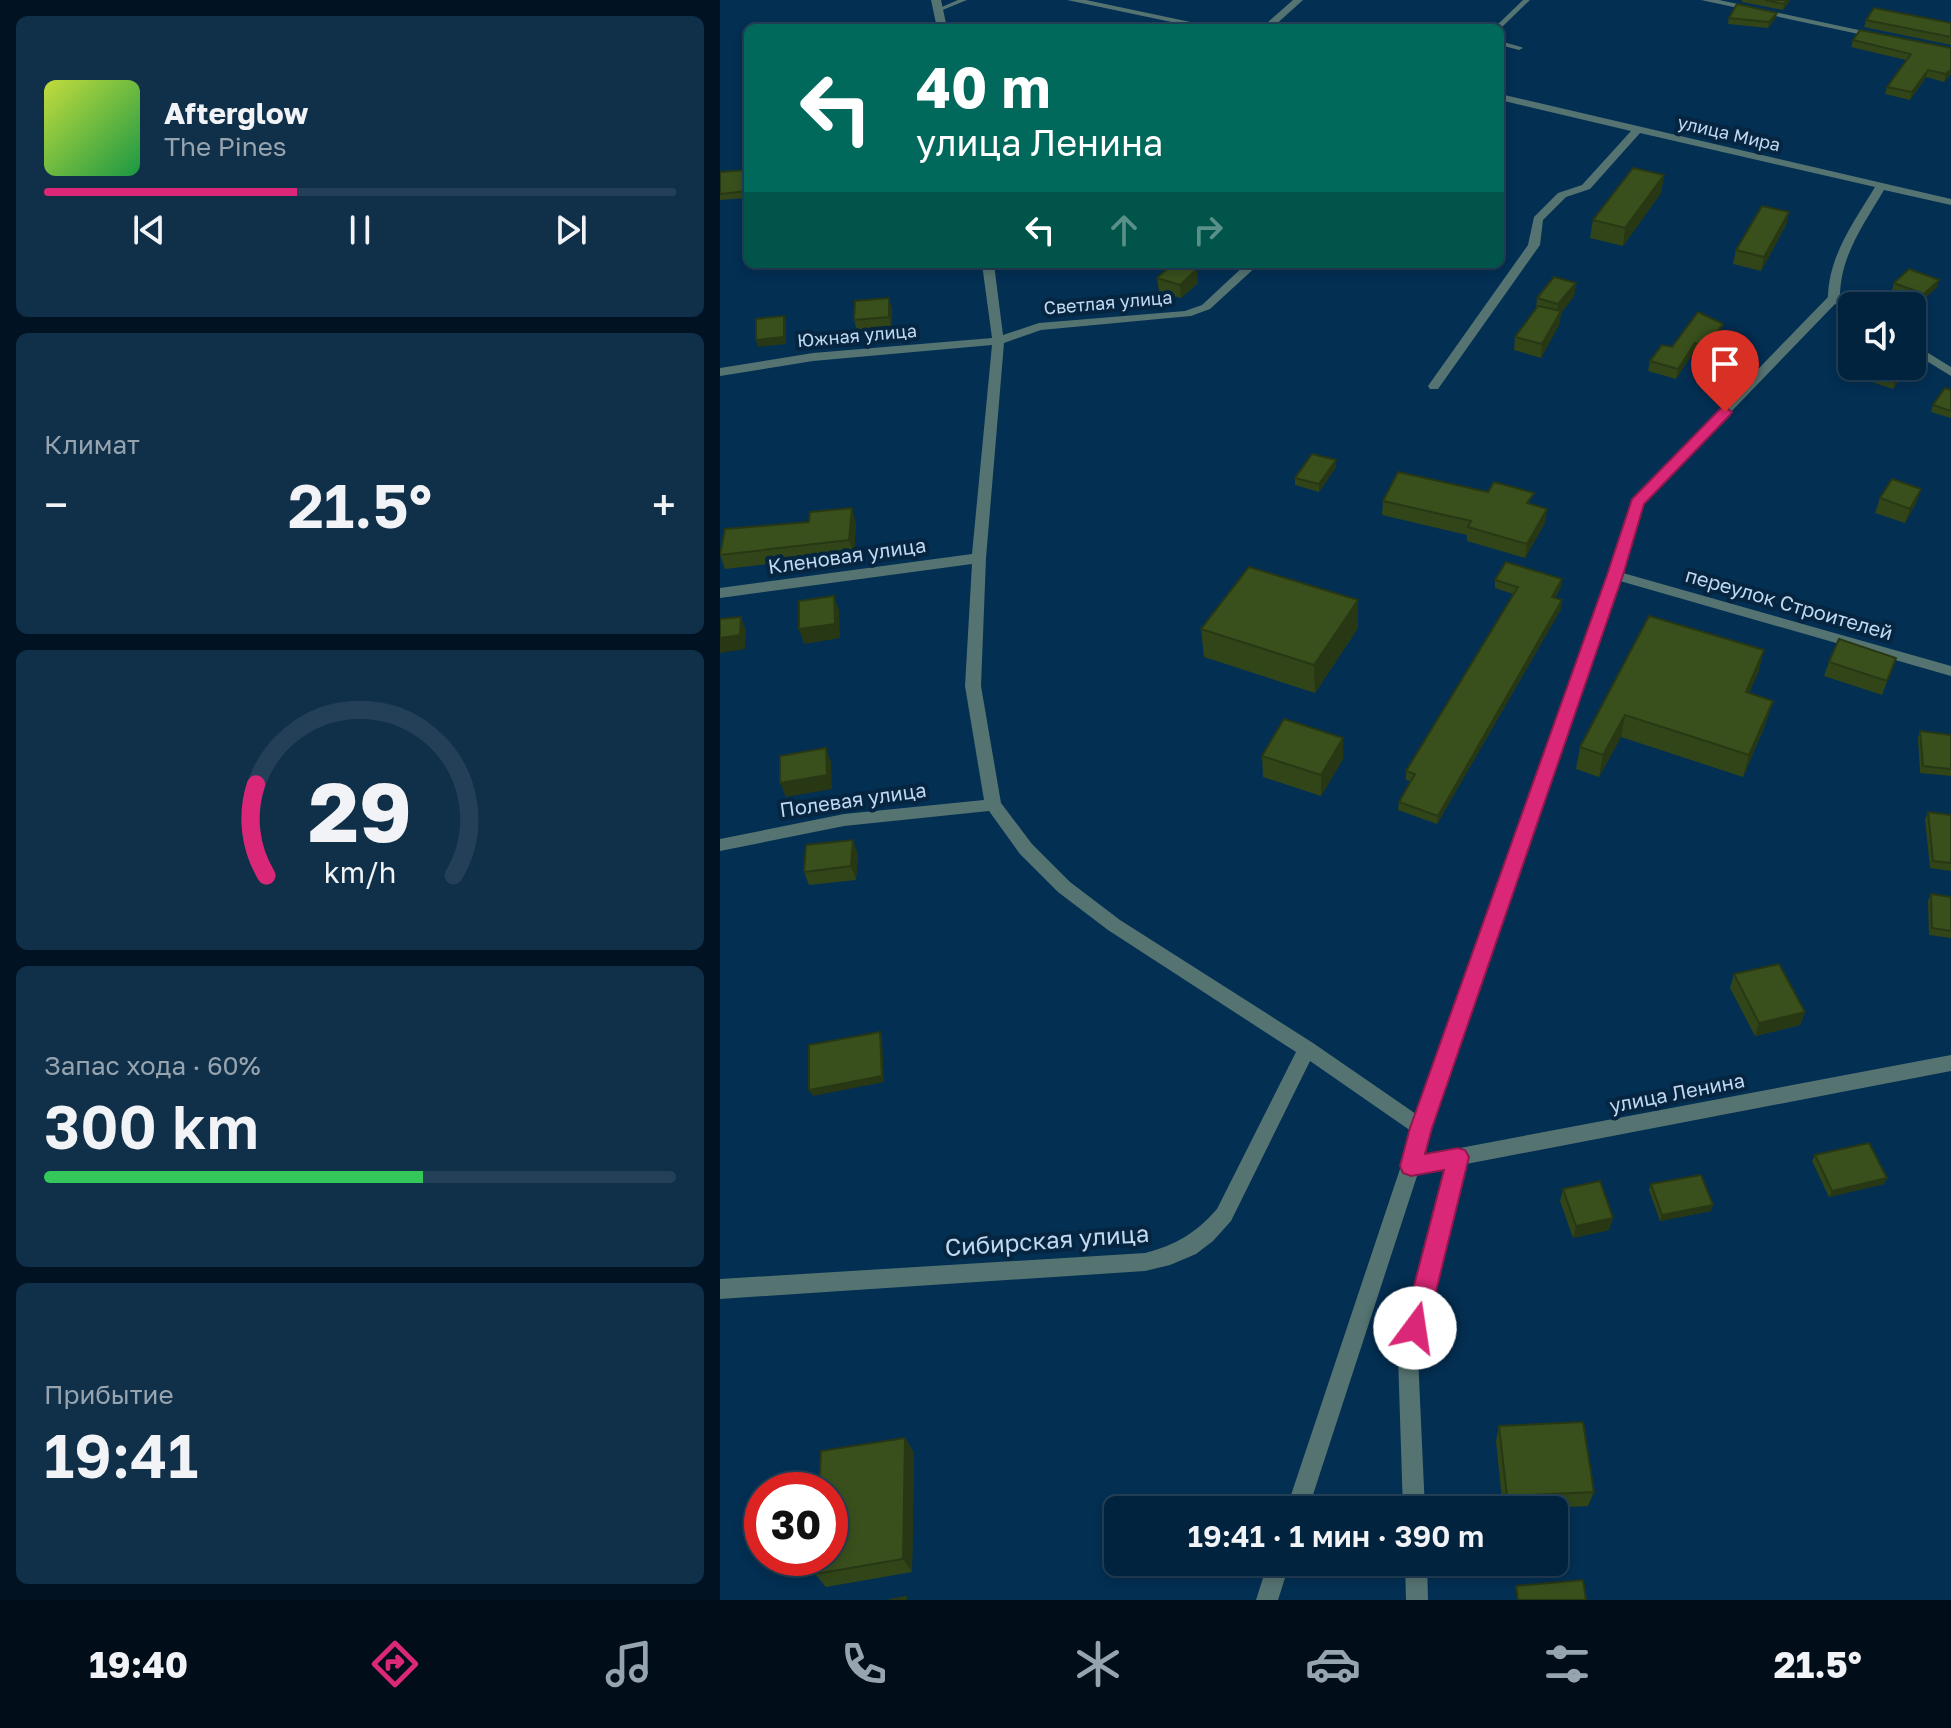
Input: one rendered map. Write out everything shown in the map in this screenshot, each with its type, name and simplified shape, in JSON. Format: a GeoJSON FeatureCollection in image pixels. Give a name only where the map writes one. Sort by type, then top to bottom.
{"type":"FeatureCollection","features":[{"type":"Feature","properties":{"kind":"street"},"geometry":{"type":"LineString","coordinates":[[1072,0],[1194,24]]}},
{"type":"Feature","properties":{"kind":"street"},"geometry":{"type":"LineString","coordinates":[[1271,24],[1298,0]]}},
{"type":"Feature","properties":{"kind":"street"},"geometry":{"type":"LineString","coordinates":[[1706,0],[1890,38]]}},
{"type":"Feature","properties":{"kind":"street","name":"улица Мира"},"geometry":{"type":"LineString","coordinates":[[1504,98],[1951,202]]}},
{"type":"Feature","properties":{"kind":"street"},"geometry":{"type":"LineString","coordinates":[[1434,386],[1534,245],[1538,219],[1562,195],[1586,187],[1638,129]]}},
{"type":"Feature","properties":{"kind":"street"},"geometry":{"type":"LineString","coordinates":[[1302,1496],[1421,1128],[1615,575],[1637,502],[1834,298],[1837,267],[1881,186]]}},
{"type":"Feature","properties":{"kind":"street"},"geometry":{"type":"LineString","coordinates":[[989,268],[998,341],[979,558],[973,686],[993,805],[1026,849],[1064,887],[1114,925],[1307,1049],[1421,1128]]}},
{"type":"Feature","properties":{"kind":"street","name":"Светлая улица"},"geometry":{"type":"LineString","coordinates":[[998,341],[1039,327],[1187,314],[1206,307],[1249,268]]}},
{"type":"Feature","properties":{"kind":"street"},"geometry":{"type":"LineString","coordinates":[[1834,298],[1838,301]]}},
{"type":"Feature","properties":{"kind":"street","name":"Южная улица"},"geometry":{"type":"LineString","coordinates":[[720,372],[813,357],[998,341]]}},
{"type":"Feature","properties":{"kind":"street"},"geometry":{"type":"LineString","coordinates":[[1926,356],[1951,372]]}},
{"type":"Feature","properties":{"kind":"street","name":"Кленовая улица"},"geometry":{"type":"LineString","coordinates":[[720,593],[979,558]]}},
{"type":"Feature","properties":{"kind":"street","name":"переулок Строителей"},"geometry":{"type":"LineString","coordinates":[[1615,575],[1951,671]]}},
{"type":"Feature","properties":{"kind":"street","name":"Полевая улица"},"geometry":{"type":"LineString","coordinates":[[720,845],[844,820],[993,805]]}},
{"type":"Feature","properties":{"kind":"street","name":"Сибирская улица"},"geometry":{"type":"LineString","coordinates":[[720,1289],[1145,1262],[1176,1255],[1205,1239],[1224,1215],[1307,1049]]}},
{"type":"Feature","properties":{"kind":"street","name":"улица Ленина"},"geometry":{"type":"LineString","coordinates":[[1411,1166],[1951,1063]]}},
{"type":"Feature","properties":{"kind":"street"},"geometry":{"type":"LineString","coordinates":[[1413,1496],[1408,1356],[1458,1157]]}},
{"type":"Feature","properties":{"kind":"street"},"geometry":{"type":"LineString","coordinates":[[1267,1600],[1275,1576]]}},
{"type":"Feature","properties":{"kind":"street"},"geometry":{"type":"LineString","coordinates":[[1416,1576],[1417,1600]]}},
{"type":"Feature","properties":{"kind":"lane"},"geometry":{"type":"LineString","coordinates":[[937,5],[964,0]]}},
{"type":"Feature","properties":{"kind":"lane"},"geometry":{"type":"LineString","coordinates":[[1501,24],[1527,0]]}},
{"type":"Feature","properties":{"kind":"lane"},"geometry":{"type":"LineString","coordinates":[[1504,44],[1519,48]]}},
{"type":"Feature","properties":{"kind":"building"},"geometry":{"type":"Polygon","coordinates":[[[1765,0],[1787,0],[1784,4],[1765,0]]]}},
{"type":"Feature","properties":{"kind":"building"},"geometry":{"type":"Polygon","coordinates":[[[1737,4],[1777,13],[1769,22],[1729,18],[1737,4]]]}},
{"type":"Feature","properties":{"kind":"building"},"geometry":{"type":"Polygon","coordinates":[[[1874,8],[1951,23],[1951,37],[1866,20],[1874,8]]]}},
{"type":"Feature","properties":{"kind":"building"},"geometry":{"type":"Polygon","coordinates":[[[1860,30],[1951,48],[1951,69],[1946,74],[1928,70],[1912,92],[1887,87],[1911,54],[1853,40],[1860,30]]]}},
{"type":"Feature","properties":{"kind":"building"},"geometry":{"type":"Polygon","coordinates":[[[1633,168],[1664,175],[1625,228],[1593,220],[1633,168]]]}},
{"type":"Feature","properties":{"kind":"building"},"geometry":{"type":"Polygon","coordinates":[[[744,170],[744,191],[720,194],[720,172],[744,170]]]}},
{"type":"Feature","properties":{"kind":"building"},"geometry":{"type":"Polygon","coordinates":[[[1762,206],[1789,212],[1764,257],[1736,250],[1762,206]]]}},
{"type":"Feature","properties":{"kind":"building"},"geometry":{"type":"Polygon","coordinates":[[[1168,268],[1197,269],[1180,285],[1157,278],[1168,268]]]}},
{"type":"Feature","properties":{"kind":"building"},"geometry":{"type":"Polygon","coordinates":[[[1909,269],[1939,280],[1926,292],[1894,283],[1909,269]]]}},
{"type":"Feature","properties":{"kind":"building"},"geometry":{"type":"Polygon","coordinates":[[[1554,277],[1576,283],[1558,304],[1537,298],[1554,277]]]}},
{"type":"Feature","properties":{"kind":"building"},"geometry":{"type":"Polygon","coordinates":[[[889,298],[889,317],[854,320],[855,301],[889,298]]]}},
{"type":"Feature","properties":{"kind":"building"},"geometry":{"type":"Polygon","coordinates":[[[1538,306],[1561,311],[1542,344],[1515,337],[1538,306]]]}},
{"type":"Feature","properties":{"kind":"building"},"geometry":{"type":"Polygon","coordinates":[[[1698,312],[1723,324],[1706,347],[1695,343],[1678,369],[1650,361],[1662,345],[1672,347],[1698,312]]]}},
{"type":"Feature","properties":{"kind":"building"},"geometry":{"type":"Polygon","coordinates":[[[784,316],[784,337],[756,340],[756,319],[784,316]]]}},
{"type":"Feature","properties":{"kind":"building"},"geometry":{"type":"Polygon","coordinates":[[[1945,388],[1951,390],[1951,411],[1933,405],[1945,388]]]}},
{"type":"Feature","properties":{"kind":"building"},"geometry":{"type":"Polygon","coordinates":[[[1312,454],[1336,460],[1319,484],[1295,478],[1312,454]]]}},
{"type":"Feature","properties":{"kind":"building"},"geometry":{"type":"Polygon","coordinates":[[[1398,472],[1488,492],[1494,482],[1534,493],[1527,503],[1547,509],[1527,544],[1468,527],[1471,521],[1383,501],[1398,472]]]}},
{"type":"Feature","properties":{"kind":"building"},"geometry":{"type":"Polygon","coordinates":[[[1892,479],[1921,489],[1910,509],[1880,498],[1892,479]]]}},
{"type":"Feature","properties":{"kind":"building"},"geometry":{"type":"Polygon","coordinates":[[[852,508],[849,540],[720,555],[725,529],[809,522],[810,512],[852,508]]]}},
{"type":"Feature","properties":{"kind":"building"},"geometry":{"type":"Polygon","coordinates":[[[1506,562],[1562,579],[1552,597],[1562,600],[1438,816],[1399,802],[1415,774],[1406,771],[1518,587],[1495,580],[1506,562]]]}},
{"type":"Feature","properties":{"kind":"building"},"geometry":{"type":"Polygon","coordinates":[[[1249,567],[1358,600],[1314,665],[1201,629],[1249,567]]]}},
{"type":"Feature","properties":{"kind":"building"},"geometry":{"type":"Polygon","coordinates":[[[834,596],[835,624],[799,629],[799,601],[834,596]]]}},
{"type":"Feature","properties":{"kind":"building"},"geometry":{"type":"Polygon","coordinates":[[[1649,616],[1764,650],[1746,692],[1773,701],[1749,755],[1625,715],[1603,755],[1580,747],[1649,616]]]}},
{"type":"Feature","properties":{"kind":"building"},"geometry":{"type":"Polygon","coordinates":[[[741,617],[740,635],[720,638],[720,619],[741,617]]]}},
{"type":"Feature","properties":{"kind":"building"},"geometry":{"type":"Polygon","coordinates":[[[1839,639],[1896,658],[1887,681],[1829,662],[1839,639]]]}},
{"type":"Feature","properties":{"kind":"building"},"geometry":{"type":"Polygon","coordinates":[[[1284,719],[1343,738],[1321,775],[1262,756],[1284,719]]]}},
{"type":"Feature","properties":{"kind":"building"},"geometry":{"type":"Polygon","coordinates":[[[1920,731],[1951,735],[1951,769],[1923,766],[1920,731]]]}},
{"type":"Feature","properties":{"kind":"building"},"geometry":{"type":"Polygon","coordinates":[[[826,748],[827,775],[780,783],[780,756],[826,748]]]}},
{"type":"Feature","properties":{"kind":"building"},"geometry":{"type":"Polygon","coordinates":[[[1928,812],[1951,815],[1951,863],[1933,861],[1928,812]]]}},
{"type":"Feature","properties":{"kind":"building"},"geometry":{"type":"Polygon","coordinates":[[[853,840],[851,866],[804,872],[806,845],[853,840]]]}},
{"type":"Feature","properties":{"kind":"building"},"geometry":{"type":"Polygon","coordinates":[[[1931,894],[1951,897],[1951,931],[1932,928],[1931,894]]]}},
{"type":"Feature","properties":{"kind":"building"},"geometry":{"type":"Polygon","coordinates":[[[1779,964],[1805,1012],[1759,1023],[1734,974],[1779,964]]]}},
{"type":"Feature","properties":{"kind":"building"},"geometry":{"type":"Polygon","coordinates":[[[880,1032],[882,1076],[809,1090],[809,1045],[880,1032]]]}},
{"type":"Feature","properties":{"kind":"building"},"geometry":{"type":"Polygon","coordinates":[[[1869,1143],[1887,1178],[1832,1191],[1815,1155],[1869,1143]]]}},
{"type":"Feature","properties":{"kind":"building"},"geometry":{"type":"Polygon","coordinates":[[[1701,1175],[1713,1205],[1662,1215],[1651,1184],[1701,1175]]]}},
{"type":"Feature","properties":{"kind":"building"},"geometry":{"type":"Polygon","coordinates":[[[1600,1181],[1613,1218],[1576,1226],[1563,1189],[1600,1181]]]}},
{"type":"Feature","properties":{"kind":"building"},"geometry":{"type":"Polygon","coordinates":[[[1583,1422],[1594,1492],[1507,1496],[1499,1426],[1583,1422]]]}},
{"type":"Feature","properties":{"kind":"building"},"geometry":{"type":"Polygon","coordinates":[[[905,1438],[903,1559],[848,1568],[848,1472],[820,1472],[821,1451],[905,1438]]]}},
{"type":"Feature","properties":{"kind":"building"},"geometry":{"type":"Polygon","coordinates":[[[1583,1580],[1586,1600],[1518,1600],[1516,1586],[1583,1580]]]}},
{"type":"Feature","properties":{"kind":"route"},"geometry":{"type":"LineString","coordinates":[[1415,1328],[1458,1157],[1411,1166],[1421,1128],[1615,575],[1637,502],[1725,412]]}}]}
